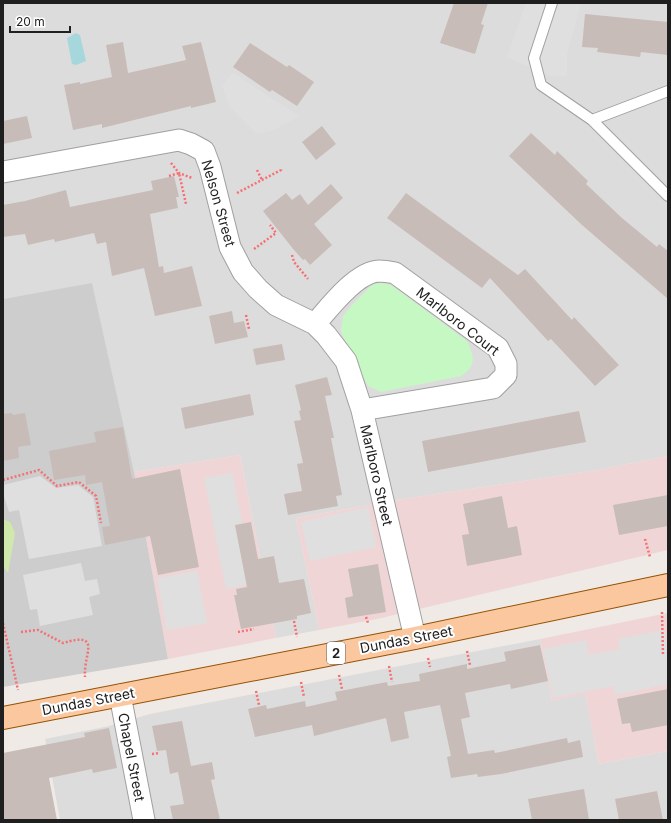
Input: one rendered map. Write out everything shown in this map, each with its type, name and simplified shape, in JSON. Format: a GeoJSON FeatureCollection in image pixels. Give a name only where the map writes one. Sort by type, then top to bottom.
{"type":"FeatureCollection","features":[{"type":"Feature","properties":{"kind":"main road","name":"Dundas Street"},"geometry":{"type":"LineString","coordinates":[[3,718],[415,638],[668,586]]}},
{"type":"Feature","properties":{"kind":"street","name":"Nelson Street"},"geometry":{"type":"LineString","coordinates":[[3,172],[179,140],[191,144],[204,151],[210,167],[230,247],[243,272],[258,289],[276,304],[315,324]]}},
{"type":"Feature","properties":{"kind":"street","name":"Marlboro Court"},"geometry":{"type":"LineString","coordinates":[[315,324],[348,288],[366,274],[379,271],[395,273],[498,348],[505,359],[506,375],[493,388],[362,410]]}},
{"type":"Feature","properties":{"kind":"street","name":"Marlboro Street"},"geometry":{"type":"LineString","coordinates":[[315,324],[326,335],[346,361],[362,410],[415,638]]}},
{"type":"Feature","properties":{"kind":"street","name":"Chapel Street"},"geometry":{"type":"LineString","coordinates":[[120,695],[144,820]]}},
{"type":"Feature","properties":{"kind":"lane"},"geometry":{"type":"LineString","coordinates":[[552,3],[534,58],[541,85],[592,120],[668,196]]}},
{"type":"Feature","properties":{"kind":"lane"},"geometry":{"type":"LineString","coordinates":[[592,120],[668,91]]}},
{"type":"Feature","properties":{"kind":"path"},"geometry":{"type":"LineString","coordinates":[[170,162],[179,173],[186,204]]}},
{"type":"Feature","properties":{"kind":"path"},"geometry":{"type":"LineString","coordinates":[[219,202],[281,170],[280,168]]}},
{"type":"Feature","properties":{"kind":"path"},"geometry":{"type":"LineString","coordinates":[[257,170],[262,180]]}},
{"type":"Feature","properties":{"kind":"path"},"geometry":{"type":"LineString","coordinates":[[169,176],[179,173],[195,178]]}},
{"type":"Feature","properties":{"kind":"path"},"geometry":{"type":"LineString","coordinates":[[238,262],[276,233],[270,225]]}},
{"type":"Feature","properties":{"kind":"path"},"geometry":{"type":"LineString","coordinates":[[292,255],[294,262],[308,280]]}},
{"type":"Feature","properties":{"kind":"path"},"geometry":{"type":"LineString","coordinates":[[246,314],[249,329]]}},
{"type":"Feature","properties":{"kind":"path"},"geometry":{"type":"LineString","coordinates":[[3,480],[39,470],[57,486],[79,482],[96,496],[101,523]]}},
{"type":"Feature","properties":{"kind":"path"},"geometry":{"type":"LineString","coordinates":[[645,539],[650,557]]}},
{"type":"Feature","properties":{"kind":"path"},"geometry":{"type":"LineString","coordinates":[[662,612],[663,655]]}},
{"type":"Feature","properties":{"kind":"path"},"geometry":{"type":"LineString","coordinates":[[366,617],[368,623]]}},
{"type":"Feature","properties":{"kind":"path"},"geometry":{"type":"LineString","coordinates":[[294,621],[297,637]]}},
{"type":"Feature","properties":{"kind":"path"},"geometry":{"type":"LineString","coordinates":[[3,623],[18,690]]}},
{"type":"Feature","properties":{"kind":"path"},"geometry":{"type":"LineString","coordinates":[[238,632],[254,629]]}},
{"type":"Feature","properties":{"kind":"path"},"geometry":{"type":"LineString","coordinates":[[21,632],[38,630],[64,643],[77,639],[85,640],[88,643],[89,648],[84,668],[85,677]]}},
{"type":"Feature","properties":{"kind":"path"},"geometry":{"type":"LineString","coordinates":[[466,651],[470,665]]}},
{"type":"Feature","properties":{"kind":"path"},"geometry":{"type":"LineString","coordinates":[[428,658],[430,667]]}},
{"type":"Feature","properties":{"kind":"path"},"geometry":{"type":"LineString","coordinates":[[388,666],[392,682]]}},
{"type":"Feature","properties":{"kind":"path"},"geometry":{"type":"LineString","coordinates":[[339,675],[342,689]]}},
{"type":"Feature","properties":{"kind":"path"},"geometry":{"type":"LineString","coordinates":[[300,682],[304,697]]}},
{"type":"Feature","properties":{"kind":"path"},"geometry":{"type":"LineString","coordinates":[[256,691],[259,705]]}},
{"type":"Feature","properties":{"kind":"shaded area"},"geometry":{"type":"Polygon","coordinates":[[[3,3],[668,3],[668,456],[597,470],[396,500],[296,518],[319,630],[276,638],[240,455],[134,472],[92,284],[3,299],[3,3]]]}},
{"type":"Feature","properties":{"kind":"shaded area"},"geometry":{"type":"Polygon","coordinates":[[[526,3],[581,3],[567,55],[567,76],[551,76],[507,57],[526,3]]]}},
{"type":"Feature","properties":{"kind":"shaded area"},"geometry":{"type":"Polygon","coordinates":[[[233,73],[299,116],[274,130],[257,134],[229,106],[222,85],[233,73]]]}},
{"type":"Feature","properties":{"kind":"shaded area"},"geometry":{"type":"Polygon","coordinates":[[[92,283],[134,472],[168,659],[3,687],[3,299],[92,283]]]}},
{"type":"Feature","properties":{"kind":"shaded area"},"geometry":{"type":"Polygon","coordinates":[[[240,455],[276,638],[168,659],[134,472],[240,455]]]}},
{"type":"Feature","properties":{"kind":"shaded area"},"geometry":{"type":"Polygon","coordinates":[[[668,456],[668,550],[377,619],[319,630],[296,518],[396,500],[597,470],[668,456]]]}},
{"type":"Feature","properties":{"kind":"shaded area"},"geometry":{"type":"Polygon","coordinates":[[[232,473],[254,583],[226,589],[204,478],[232,473]]]}},
{"type":"Feature","properties":{"kind":"shaded area"},"geometry":{"type":"Polygon","coordinates":[[[40,476],[56,488],[78,485],[93,497],[102,546],[29,559],[19,510],[9,512],[3,493],[3,485],[40,476]]]}},
{"type":"Feature","properties":{"kind":"shaded area"},"geometry":{"type":"Polygon","coordinates":[[[368,507],[376,547],[310,561],[301,522],[368,507]]]}},
{"type":"Feature","properties":{"kind":"shaded area"},"geometry":{"type":"Polygon","coordinates":[[[81,563],[85,581],[97,579],[100,594],[89,597],[93,615],[40,626],[37,609],[30,610],[23,575],[81,563]]]}},
{"type":"Feature","properties":{"kind":"shaded area"},"geometry":{"type":"Polygon","coordinates":[[[197,571],[207,623],[167,630],[157,578],[197,571]]]}},
{"type":"Feature","properties":{"kind":"shaded area"},"geometry":{"type":"Polygon","coordinates":[[[668,613],[668,751],[599,764],[585,694],[552,701],[540,639],[668,613]]]}},
{"type":"Feature","properties":{"kind":"shaded area"},"geometry":{"type":"Polygon","coordinates":[[[664,630],[668,649],[668,684],[615,695],[613,686],[553,698],[543,649],[586,640],[589,655],[620,649],[618,639],[664,630]]]}},
{"type":"Feature","properties":{"kind":"shaded area"},"geometry":{"type":"Polygon","coordinates":[[[540,639],[552,701],[585,693],[599,764],[668,751],[668,820],[60,820],[45,739],[109,726],[150,714],[540,639]]]}},
{"type":"Feature","properties":{"kind":"green space"},"geometry":{"type":"Polygon","coordinates":[[[382,283],[391,285],[467,341],[473,360],[470,368],[466,372],[461,376],[381,392],[368,386],[341,332],[343,316],[373,284],[382,283]]]}},
{"type":"Feature","properties":{"kind":"green space"},"geometry":{"type":"Polygon","coordinates":[[[3,519],[10,522],[15,533],[8,573],[3,566],[3,519]]]}},
{"type":"Feature","properties":{"kind":"water"},"geometry":{"type":"Polygon","coordinates":[[[76,33],[80,35],[86,61],[76,65],[72,64],[67,38],[76,33]]]}},
{"type":"Feature","properties":{"kind":"building"},"geometry":{"type":"Polygon","coordinates":[[[454,3],[488,3],[481,24],[484,25],[475,54],[440,43],[454,3]]]}},
{"type":"Feature","properties":{"kind":"building"},"geometry":{"type":"Polygon","coordinates":[[[585,14],[668,22],[668,55],[641,52],[640,57],[597,52],[598,48],[582,47],[585,14]]]}},
{"type":"Feature","properties":{"kind":"building"},"geometry":{"type":"Polygon","coordinates":[[[123,42],[128,73],[186,60],[182,46],[201,42],[216,102],[191,108],[191,106],[102,128],[102,124],[73,130],[64,85],[80,82],[80,84],[112,77],[106,45],[123,42]]]}},
{"type":"Feature","properties":{"kind":"building"},"geometry":{"type":"Polygon","coordinates":[[[250,43],[287,67],[289,65],[314,82],[297,106],[272,90],[270,92],[233,67],[250,43]]]}},
{"type":"Feature","properties":{"kind":"building"},"geometry":{"type":"Polygon","coordinates":[[[27,116],[32,138],[3,144],[3,121],[27,116]]]}},
{"type":"Feature","properties":{"kind":"building"},"geometry":{"type":"Polygon","coordinates":[[[322,126],[336,144],[316,160],[302,142],[322,126]]]}},
{"type":"Feature","properties":{"kind":"building"},"geometry":{"type":"Polygon","coordinates":[[[531,133],[555,155],[557,151],[588,181],[586,184],[622,218],[657,247],[659,244],[668,251],[668,299],[582,225],[509,156],[531,133]]]}},
{"type":"Feature","properties":{"kind":"building"},"geometry":{"type":"Polygon","coordinates":[[[174,176],[179,197],[176,197],[178,208],[150,214],[159,267],[163,266],[164,273],[192,266],[202,306],[155,316],[144,268],[112,276],[106,242],[97,244],[94,233],[55,242],[54,239],[28,245],[25,234],[3,237],[3,205],[25,201],[66,190],[70,207],[153,190],[151,181],[174,176]]]}},
{"type":"Feature","properties":{"kind":"building"},"geometry":{"type":"Polygon","coordinates":[[[331,184],[343,198],[314,224],[332,245],[310,265],[294,250],[263,211],[286,193],[292,200],[300,194],[308,205],[331,184]]]}},
{"type":"Feature","properties":{"kind":"building"},"geometry":{"type":"Polygon","coordinates":[[[406,193],[518,275],[525,269],[572,320],[574,317],[619,365],[595,386],[551,339],[548,341],[490,278],[482,288],[387,218],[406,193]]]}},
{"type":"Feature","properties":{"kind":"building"},"geometry":{"type":"Polygon","coordinates":[[[232,311],[234,323],[244,321],[248,337],[215,344],[209,316],[232,311]]]}},
{"type":"Feature","properties":{"kind":"building"},"geometry":{"type":"Polygon","coordinates":[[[282,344],[285,360],[256,365],[253,349],[282,344]]]}},
{"type":"Feature","properties":{"kind":"building"},"geometry":{"type":"Polygon","coordinates":[[[327,377],[332,395],[325,396],[334,438],[331,438],[342,495],[336,496],[338,506],[288,515],[284,494],[302,491],[297,464],[303,463],[294,421],[301,420],[299,411],[301,410],[295,385],[327,377]]]}},
{"type":"Feature","properties":{"kind":"building"},"geometry":{"type":"Polygon","coordinates":[[[250,394],[254,415],[185,429],[181,408],[250,394]]]}},
{"type":"Feature","properties":{"kind":"building"},"geometry":{"type":"Polygon","coordinates":[[[579,411],[586,442],[428,472],[422,441],[579,411]]]}},
{"type":"Feature","properties":{"kind":"building"},"geometry":{"type":"Polygon","coordinates":[[[12,413],[13,415],[25,413],[31,445],[18,447],[19,458],[3,461],[3,414],[12,413]]]}},
{"type":"Feature","properties":{"kind":"building"},"geometry":{"type":"Polygon","coordinates":[[[123,427],[132,479],[180,469],[199,567],[158,575],[150,536],[105,545],[102,527],[110,526],[102,482],[86,485],[85,475],[54,480],[49,451],[96,442],[94,432],[123,427]]]}},
{"type":"Feature","properties":{"kind":"building"},"geometry":{"type":"Polygon","coordinates":[[[668,495],[668,526],[619,535],[613,505],[668,495]]]}},
{"type":"Feature","properties":{"kind":"building"},"geometry":{"type":"Polygon","coordinates":[[[502,496],[508,528],[517,526],[522,555],[467,566],[462,535],[469,534],[463,504],[502,496]]]}},
{"type":"Feature","properties":{"kind":"building"},"geometry":{"type":"Polygon","coordinates":[[[251,522],[258,559],[274,556],[279,583],[304,579],[311,613],[297,616],[297,619],[241,629],[234,595],[237,595],[236,589],[247,587],[235,525],[251,522]]]}},
{"type":"Feature","properties":{"kind":"building"},"geometry":{"type":"Polygon","coordinates":[[[378,564],[386,612],[348,618],[345,598],[353,596],[348,569],[378,564]]]}},
{"type":"Feature","properties":{"kind":"building"},"geometry":{"type":"Polygon","coordinates":[[[540,645],[548,681],[511,689],[510,684],[465,693],[470,717],[461,719],[468,754],[494,750],[495,753],[567,738],[568,743],[580,740],[583,757],[501,774],[478,777],[477,774],[451,778],[447,757],[451,756],[440,705],[404,712],[409,738],[391,742],[386,718],[314,736],[312,725],[255,737],[248,709],[266,705],[267,709],[305,701],[306,707],[337,700],[335,692],[387,682],[388,686],[420,681],[419,674],[467,664],[467,669],[506,661],[504,652],[540,645]]]}},
{"type":"Feature","properties":{"kind":"building"},"geometry":{"type":"Polygon","coordinates":[[[668,689],[668,725],[632,732],[630,723],[622,724],[617,699],[668,689]]]}},
{"type":"Feature","properties":{"kind":"building"},"geometry":{"type":"Polygon","coordinates":[[[182,721],[191,766],[212,762],[215,779],[211,780],[220,820],[173,820],[170,806],[184,804],[178,772],[170,774],[166,750],[157,751],[152,726],[182,721]]]}},
{"type":"Feature","properties":{"kind":"building"},"geometry":{"type":"Polygon","coordinates":[[[109,728],[117,768],[93,773],[92,769],[49,778],[57,820],[3,820],[3,753],[85,737],[84,733],[109,728]]]}},
{"type":"Feature","properties":{"kind":"building"},"geometry":{"type":"Polygon","coordinates":[[[584,789],[589,820],[532,820],[528,799],[584,789]]]}},
{"type":"Feature","properties":{"kind":"building"},"geometry":{"type":"Polygon","coordinates":[[[657,791],[663,820],[619,820],[615,799],[657,791]]]}}]}
